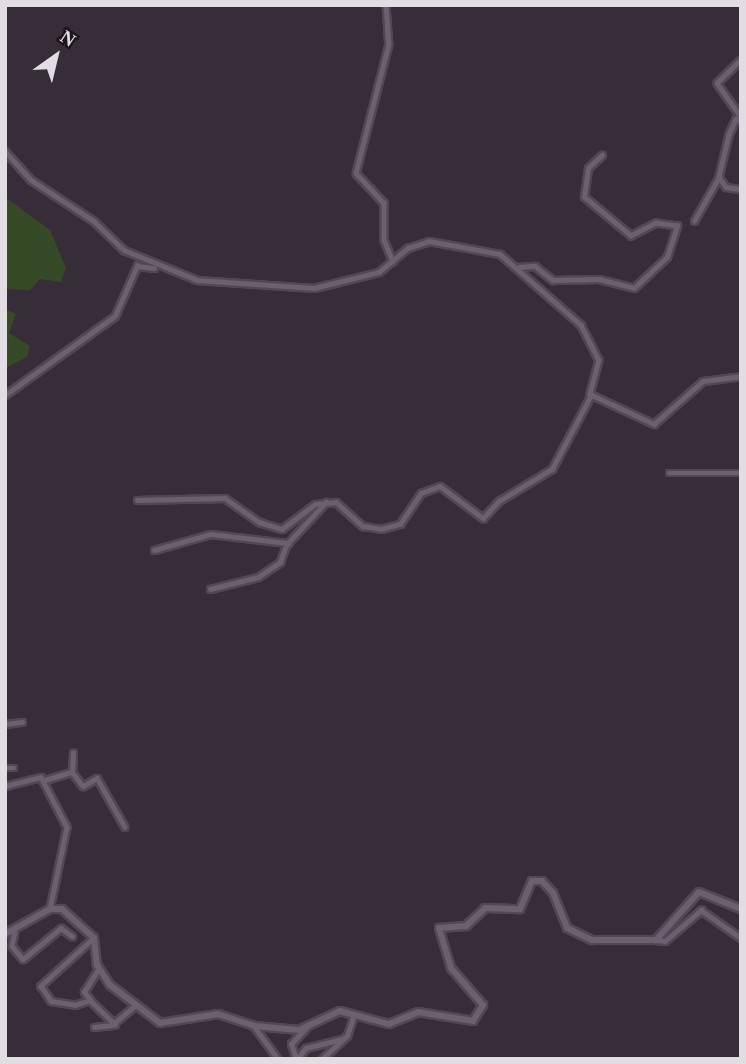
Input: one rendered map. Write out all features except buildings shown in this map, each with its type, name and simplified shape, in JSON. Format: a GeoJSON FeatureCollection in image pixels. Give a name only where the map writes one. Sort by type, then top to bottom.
{"type":"FeatureCollection","features":[{"type":"Feature","properties":{"kind":"street"},"geometry":{"type":"LineString","coordinates":[[386,5],[389,44],[356,174],[384,203],[384,240],[393,261]]}},
{"type":"Feature","properties":{"kind":"street"},"geometry":{"type":"LineString","coordinates":[[694,221],[719,177],[729,135],[736,119],[741,119],[717,83],[741,60]]}},
{"type":"Feature","properties":{"kind":"street"},"geometry":{"type":"LineString","coordinates":[[5,151],[44,190],[157,267]]}},
{"type":"Feature","properties":{"kind":"street"},"geometry":{"type":"LineString","coordinates":[[518,267],[533,265],[554,280],[599,279],[634,288],[667,257],[679,227],[658,222],[631,236],[584,197],[588,168],[602,155]]}},
{"type":"Feature","properties":{"kind":"street"},"geometry":{"type":"LineString","coordinates":[[719,177],[726,187],[741,189]]}},
{"type":"Feature","properties":{"kind":"street"},"geometry":{"type":"LineString","coordinates":[[5,395],[115,316],[137,266],[157,267],[206,281],[309,289],[376,273],[418,243],[439,241],[495,252],[518,267],[581,325],[598,357],[591,395],[552,470],[499,501],[485,518],[473,516],[440,486],[423,491],[402,522],[386,529],[368,528],[340,503],[327,502],[282,529],[259,522],[225,498],[137,500]]}},
{"type":"Feature","properties":{"kind":"street"},"geometry":{"type":"LineString","coordinates":[[591,395],[617,401],[654,424],[703,381],[741,376]]}},
{"type":"Feature","properties":{"kind":"street"},"geometry":{"type":"LineString","coordinates":[[669,474],[741,473]]}},
{"type":"Feature","properties":{"kind":"street"},"geometry":{"type":"LineString","coordinates":[[210,589],[258,577],[280,562],[288,543],[327,502]]}},
{"type":"Feature","properties":{"kind":"street"},"geometry":{"type":"LineString","coordinates":[[154,550],[211,534],[288,543]]}},
{"type":"Feature","properties":{"kind":"street"},"geometry":{"type":"LineString","coordinates":[[5,724],[22,722]]}},
{"type":"Feature","properties":{"kind":"street"},"geometry":{"type":"LineString","coordinates":[[73,754],[72,772],[83,786],[97,778],[125,827]]}},
{"type":"Feature","properties":{"kind":"street"},"geometry":{"type":"LineString","coordinates":[[5,768],[14,768]]}},
{"type":"Feature","properties":{"kind":"street"},"geometry":{"type":"LineString","coordinates":[[5,786],[29,777],[44,780],[72,772]]}},
{"type":"Feature","properties":{"kind":"street"},"geometry":{"type":"LineString","coordinates":[[5,934],[15,931],[50,909],[68,830],[44,780]]}},
{"type":"Feature","properties":{"kind":"street"},"geometry":{"type":"LineString","coordinates":[[343,1039],[306,1048],[296,1059],[291,1044],[306,1028],[333,1012],[388,1024],[418,1012],[454,1021],[477,1018],[482,1010],[451,968],[439,928],[466,926],[485,908],[520,909],[531,882],[548,887],[563,924],[573,933],[592,940],[665,941],[688,915],[701,910],[741,937]]}},
{"type":"Feature","properties":{"kind":"street"},"geometry":{"type":"LineString","coordinates":[[656,940],[699,891],[741,909]]}},
{"type":"Feature","properties":{"kind":"street"},"geometry":{"type":"LineString","coordinates":[[50,909],[75,915],[94,938],[99,968],[164,1025],[218,1014],[254,1026],[306,1028]]}},
{"type":"Feature","properties":{"kind":"street"},"geometry":{"type":"LineString","coordinates":[[15,931],[12,946],[23,959],[61,928],[72,936]]}},
{"type":"Feature","properties":{"kind":"street"},"geometry":{"type":"LineString","coordinates":[[90,1000],[84,1005],[51,1001],[41,986],[94,938]]}},
{"type":"Feature","properties":{"kind":"street"},"geometry":{"type":"LineString","coordinates":[[99,968],[84,992],[115,1024]]}},
{"type":"Feature","properties":{"kind":"street"},"geometry":{"type":"LineString","coordinates":[[94,1027],[115,1024],[137,1004]]}},
{"type":"Feature","properties":{"kind":"street"},"geometry":{"type":"LineString","coordinates":[[322,1059],[343,1039],[354,1015]]}},
{"type":"Feature","properties":{"kind":"street"},"geometry":{"type":"LineString","coordinates":[[254,1026],[278,1059]]}},
{"type":"Feature","properties":{"kind":"green space"},"geometry":{"type":"Polygon","coordinates":[[[5,197],[50,230],[66,268],[61,282],[40,279],[30,290],[5,289],[5,197]]]}},
{"type":"Feature","properties":{"kind":"green space"},"geometry":{"type":"Polygon","coordinates":[[[5,309],[16,314],[9,333],[30,346],[27,357],[5,368],[5,309]]]}}]}
